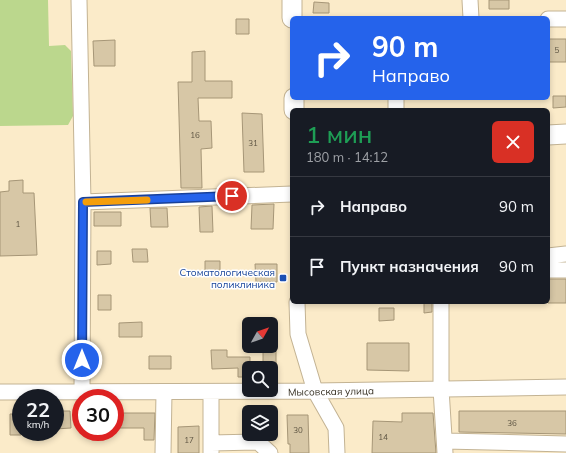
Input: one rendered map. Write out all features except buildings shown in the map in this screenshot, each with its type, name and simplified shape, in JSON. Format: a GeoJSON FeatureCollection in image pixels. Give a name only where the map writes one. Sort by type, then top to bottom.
{"type":"FeatureCollection","features":[{"type":"Feature","properties":{"kind":"main road"},"geometry":{"type":"LineString","coordinates":[[292,0],[292,16]]}},
{"type":"Feature","properties":{"kind":"main road"},"geometry":{"type":"LineString","coordinates":[[550,135],[566,134]]}},
{"type":"Feature","properties":{"kind":"street"},"geometry":{"type":"LineString","coordinates":[[79,0],[83,202],[82,389]]}},
{"type":"Feature","properties":{"kind":"street"},"geometry":{"type":"LineString","coordinates":[[470,0],[471,16]]}},
{"type":"Feature","properties":{"kind":"street"},"geometry":{"type":"LineString","coordinates":[[550,19],[566,19]]}},
{"type":"Feature","properties":{"kind":"street"},"geometry":{"type":"LineString","coordinates":[[83,202],[290,194]]}},
{"type":"Feature","properties":{"kind":"street"},"geometry":{"type":"LineString","coordinates":[[550,256],[566,254]]}},
{"type":"Feature","properties":{"kind":"street"},"geometry":{"type":"LineString","coordinates":[[550,270],[566,270]]}},
{"type":"Feature","properties":{"kind":"street"},"geometry":{"type":"LineString","coordinates":[[297,304],[298,334],[315,391],[336,428],[337,453]]}},
{"type":"Feature","properties":{"kind":"street"},"geometry":{"type":"LineString","coordinates":[[441,304],[441,389],[445,447],[566,444]]}},
{"type":"Feature","properties":{"kind":"street","name":"Мысовская улица"},"geometry":{"type":"LineString","coordinates":[[124,392],[566,387]]}},
{"type":"Feature","properties":{"kind":"street","name":"Мысовская улица"},"geometry":{"type":"LineString","coordinates":[[0,392],[72,392]]}},
{"type":"Feature","properties":{"kind":"street"},"geometry":{"type":"LineString","coordinates":[[163,453],[164,392]]}},
{"type":"Feature","properties":{"kind":"street"},"geometry":{"type":"LineString","coordinates":[[211,392],[211,448],[258,442],[270,453]]}},
{"type":"Feature","properties":{"kind":"green space"},"geometry":{"type":"Polygon","coordinates":[[[0,0],[48,0],[49,46],[65,45],[71,51],[73,116],[68,125],[0,126],[0,0]]]}},
{"type":"Feature","properties":{"kind":"slow traffic"},"geometry":{"type":"LineString","coordinates":[[86,202],[147,200]]}},
{"type":"Feature","properties":{"kind":"place","name":"Стоматологическая поликлиника"},"geometry":{"type":"Point","coordinates":[283,278]}},
{"type":"Feature","properties":{"kind":"route"},"geometry":{"type":"LineString","coordinates":[[82,360],[83,202],[232,196]]}}]}
